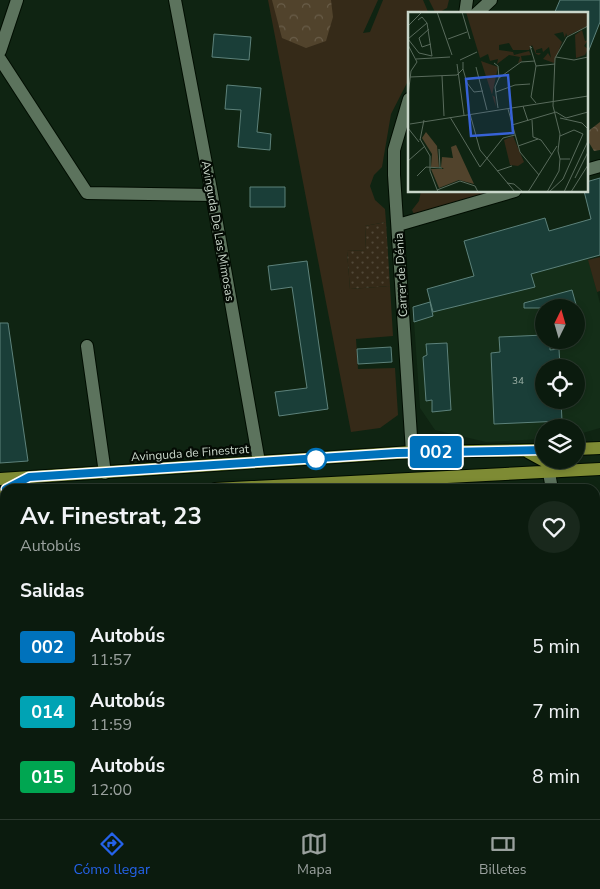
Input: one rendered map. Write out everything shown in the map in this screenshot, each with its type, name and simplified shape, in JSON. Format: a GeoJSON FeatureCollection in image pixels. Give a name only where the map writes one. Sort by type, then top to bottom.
{"type":"FeatureCollection","features":[{"type":"Feature","properties":{"kind":"main road"},"geometry":{"type":"LineString","coordinates":[[585,449],[600,448]]}},
{"type":"Feature","properties":{"kind":"main road"},"geometry":{"type":"LineString","coordinates":[[523,450],[535,454]]}},
{"type":"Feature","properties":{"kind":"main road","name":"Avinguda de Finestrat"},"geometry":{"type":"LineString","coordinates":[[0,479],[412,452],[535,450]]}},
{"type":"Feature","properties":{"kind":"main road"},"geometry":{"type":"LineString","coordinates":[[333,484],[380,482],[535,466]]}},
{"type":"Feature","properties":{"kind":"main road"},"geometry":{"type":"LineString","coordinates":[[585,468],[600,469]]}},
{"type":"Feature","properties":{"kind":"street"},"geometry":{"type":"LineString","coordinates":[[0,51],[17,0]]}},
{"type":"Feature","properties":{"kind":"street","name":"Avinguda De Las Mimosas"},"geometry":{"type":"LineString","coordinates":[[175,0],[212,194],[259,462]]}},
{"type":"Feature","properties":{"kind":"street"},"geometry":{"type":"LineString","coordinates":[[478,12],[491,0]]}},
{"type":"Feature","properties":{"kind":"street"},"geometry":{"type":"LineString","coordinates":[[0,59],[87,193],[212,194]]}},
{"type":"Feature","properties":{"kind":"street","name":"Carrer de Dénia"},"geometry":{"type":"LineString","coordinates":[[408,102],[394,150],[412,452]]}},
{"type":"Feature","properties":{"kind":"street"},"geometry":{"type":"LineString","coordinates":[[398,225],[512,192]]}},
{"type":"Feature","properties":{"kind":"street"},"geometry":{"type":"LineString","coordinates":[[87,346],[105,473]]}},
{"type":"Feature","properties":{"kind":"street"},"geometry":{"type":"LineString","coordinates":[[550,469],[551,484]]}},
{"type":"Feature","properties":{"kind":"street"},"geometry":{"type":"LineString","coordinates":[[0,472],[29,477]]}},
{"type":"Feature","properties":{"kind":"street"},"geometry":{"type":"LineString","coordinates":[[18,484],[29,477]]}},
{"type":"Feature","properties":{"kind":"shaded area"},"geometry":{"type":"Polygon","coordinates":[[[268,0],[378,0],[363,33],[370,32],[383,0],[423,0],[428,12],[408,12],[408,81],[391,114],[382,167],[374,175],[370,186],[375,200],[385,209],[386,222],[365,226],[366,250],[347,251],[350,289],[390,286],[393,336],[356,339],[358,369],[395,368],[398,415],[380,428],[351,432],[268,0]]]}},
{"type":"Feature","properties":{"kind":"shaded area"},"geometry":{"type":"Polygon","coordinates":[[[429,0],[449,0],[447,8],[435,12],[429,0]]]}},
{"type":"Feature","properties":{"kind":"shaded area"},"geometry":{"type":"Polygon","coordinates":[[[421,192],[489,192],[414,214],[412,210],[419,201],[421,192]]]}},
{"type":"Feature","properties":{"kind":"shaded area"},"geometry":{"type":"Polygon","coordinates":[[[386,222],[390,286],[350,289],[347,251],[366,250],[365,226],[386,222]]]}},
{"type":"Feature","properties":{"kind":"shaded area"},"geometry":{"type":"Polygon","coordinates":[[[600,257],[600,291],[597,292],[588,260],[600,257]]]}},
{"type":"Feature","properties":{"kind":"shaded area"},"geometry":{"type":"Polygon","coordinates":[[[588,258],[600,303],[600,428],[585,432],[585,419],[535,419],[535,439],[486,442],[435,430],[420,408],[413,307],[588,258]]]}},
{"type":"Feature","properties":{"kind":"green space"},"geometry":{"type":"Polygon","coordinates":[[[272,0],[331,0],[333,17],[326,41],[306,48],[282,38],[272,0]]]}},
{"type":"Feature","properties":{"kind":"green space"},"geometry":{"type":"Polygon","coordinates":[[[600,122],[600,150],[594,151],[588,141],[588,131],[600,122]]]}},
{"type":"Feature","properties":{"kind":"building"},"geometry":{"type":"Polygon","coordinates":[[[560,0],[600,0],[600,22],[588,52],[588,12],[555,12],[560,0]]]}},
{"type":"Feature","properties":{"kind":"building"},"geometry":{"type":"Polygon","coordinates":[[[214,34],[251,37],[249,60],[212,57],[214,34]]]}},
{"type":"Feature","properties":{"kind":"building"},"geometry":{"type":"Polygon","coordinates":[[[227,85],[261,88],[257,132],[271,134],[270,150],[238,147],[241,110],[225,109],[227,85]]]}},
{"type":"Feature","properties":{"kind":"building"},"geometry":{"type":"Polygon","coordinates":[[[600,178],[600,255],[531,274],[535,287],[433,312],[427,289],[474,276],[464,241],[545,218],[549,231],[591,219],[584,192],[588,192],[588,181],[600,178]]]}},
{"type":"Feature","properties":{"kind":"building"},"geometry":{"type":"Polygon","coordinates":[[[250,187],[285,187],[285,207],[250,207],[250,187]]]}},
{"type":"Feature","properties":{"kind":"building"},"geometry":{"type":"Polygon","coordinates":[[[307,261],[328,409],[279,416],[275,392],[307,388],[292,287],[271,290],[268,266],[307,261]]]}},
{"type":"Feature","properties":{"kind":"building"},"geometry":{"type":"Polygon","coordinates":[[[572,290],[574,299],[539,299],[572,290]]]}},
{"type":"Feature","properties":{"kind":"building"},"geometry":{"type":"Polygon","coordinates":[[[535,300],[535,308],[524,308],[524,303],[535,300]]]}},
{"type":"Feature","properties":{"kind":"building"},"geometry":{"type":"Polygon","coordinates":[[[430,302],[433,316],[414,322],[413,307],[430,302]]]}},
{"type":"Feature","properties":{"kind":"building"},"geometry":{"type":"Polygon","coordinates":[[[0,323],[8,323],[28,461],[0,463],[0,323]]]}},
{"type":"Feature","properties":{"kind":"building"},"geometry":{"type":"Polygon","coordinates":[[[535,335],[535,349],[559,349],[560,359],[535,359],[535,409],[561,409],[562,419],[535,419],[535,422],[494,424],[491,353],[500,352],[499,337],[535,335]]]}},
{"type":"Feature","properties":{"kind":"building"},"geometry":{"type":"Polygon","coordinates":[[[447,343],[451,410],[432,412],[432,400],[426,401],[423,357],[427,355],[426,344],[447,343]]]}},
{"type":"Feature","properties":{"kind":"building"},"geometry":{"type":"Polygon","coordinates":[[[391,347],[392,362],[358,364],[357,349],[391,347]]]}},
{"type":"Feature","properties":{"kind":"bus line","name":"002"},"geometry":{"type":"LineString","coordinates":[[14,484],[29,477],[397,453],[535,450]]}}]}
